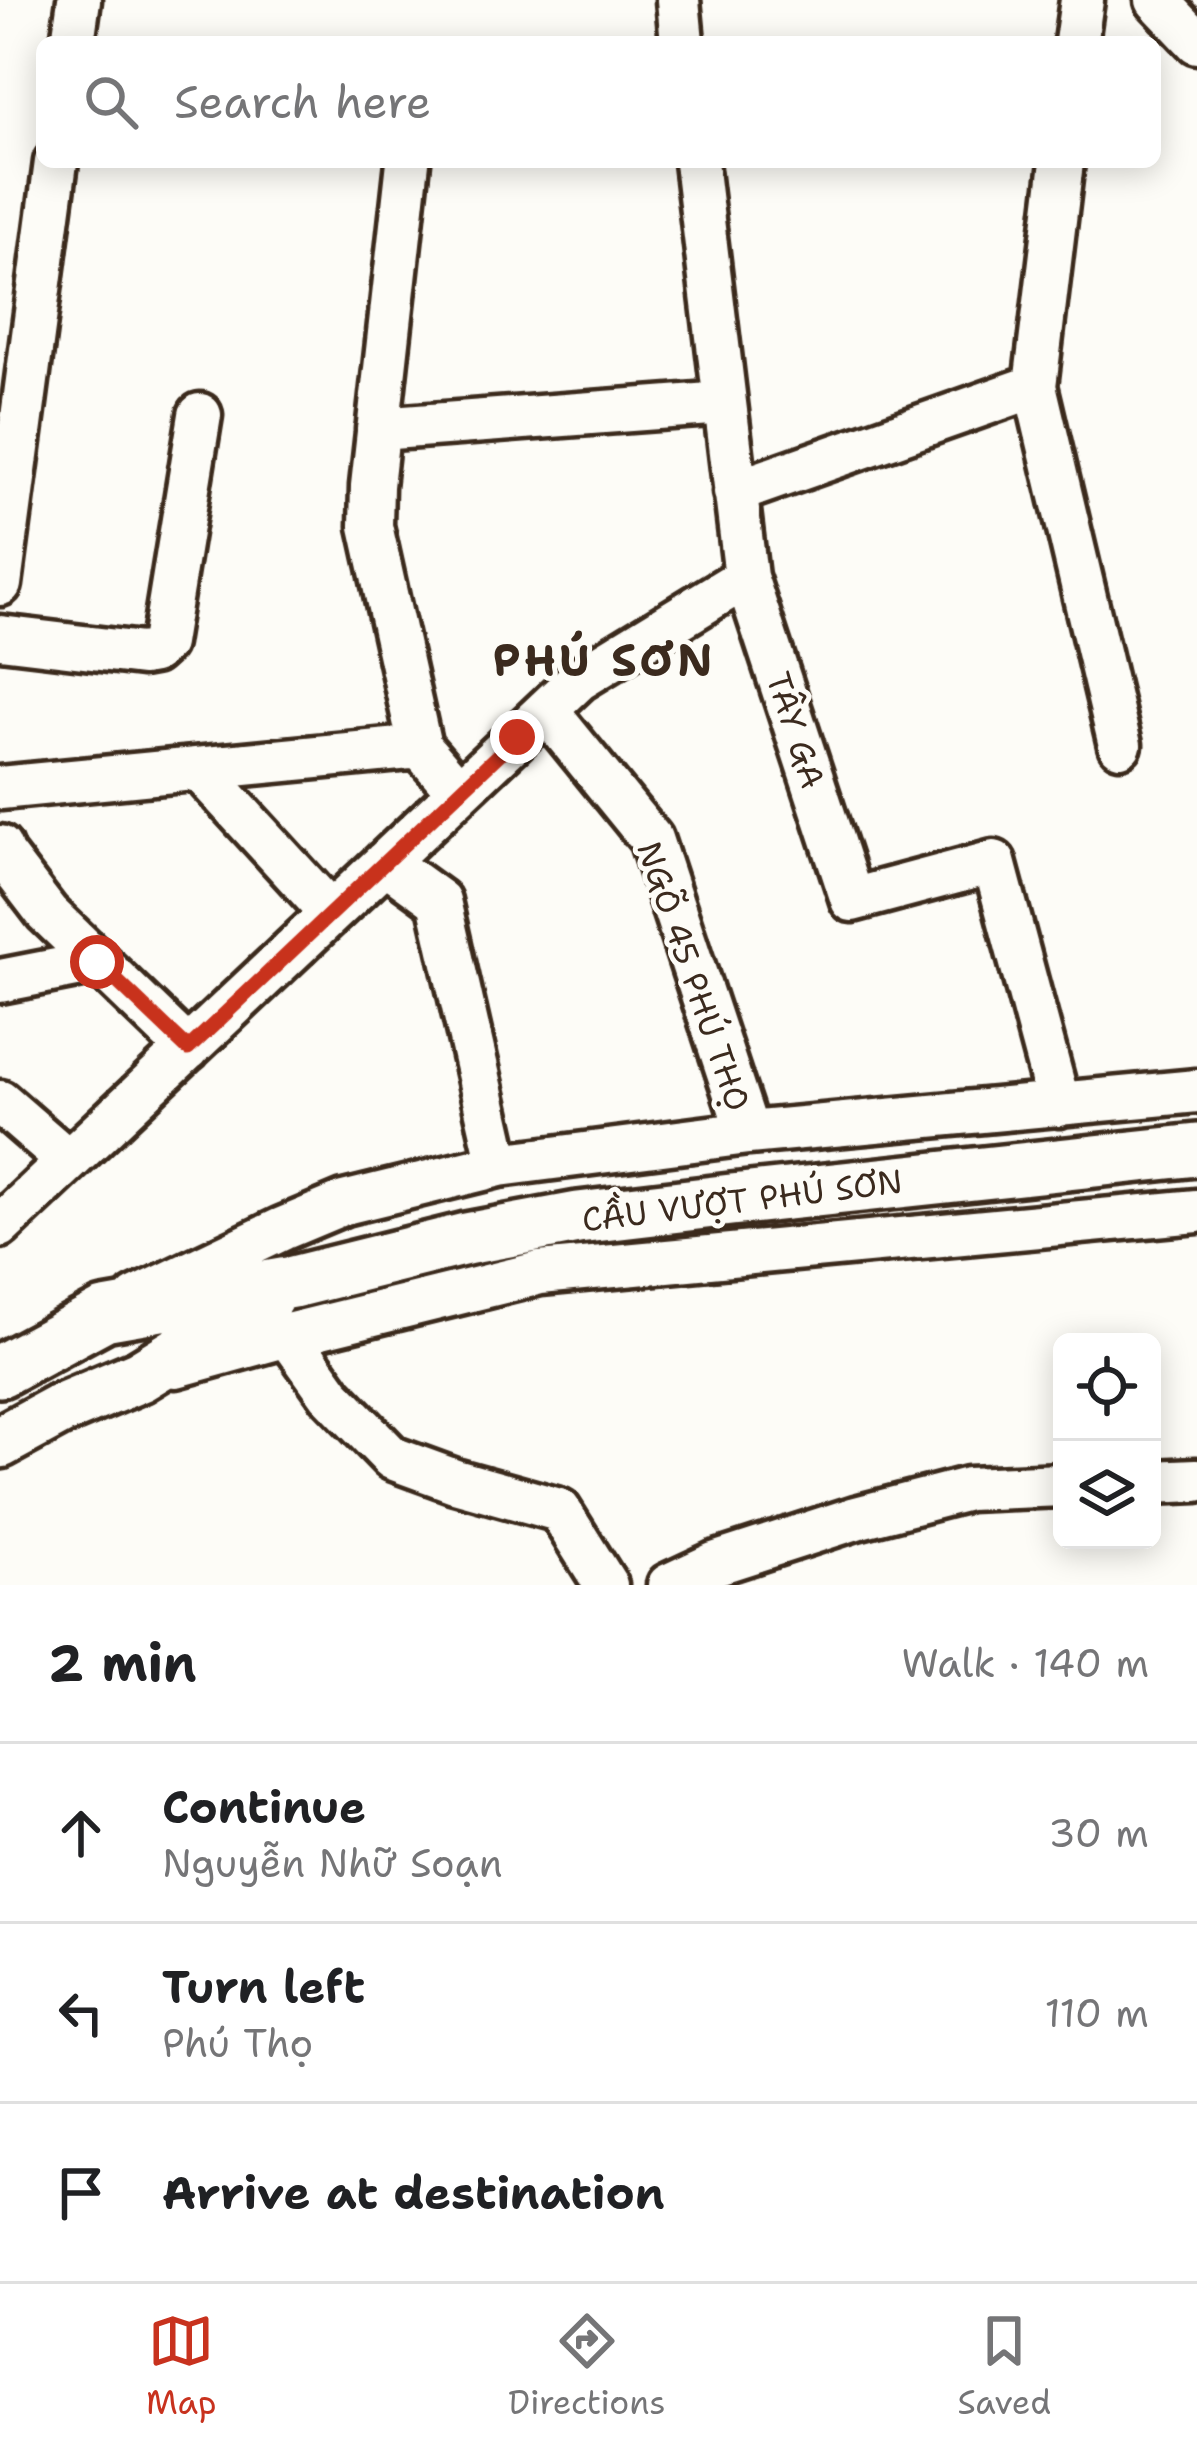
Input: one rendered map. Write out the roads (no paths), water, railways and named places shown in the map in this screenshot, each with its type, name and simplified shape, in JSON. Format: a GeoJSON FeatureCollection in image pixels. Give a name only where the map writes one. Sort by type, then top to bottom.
{"type":"FeatureCollection","features":[{"type":"Feature","properties":{"kind":"main road","name":"CẦU VƯỢT PHÚ SƠN"},"geometry":{"type":"LineString","coordinates":[[315,1276],[466,1239],[578,1218],[1197,1150]]}},
{"type":"Feature","properties":{"kind":"main road"},"geometry":{"type":"LineString","coordinates":[[0,1371],[104,1315],[315,1276]]}},
{"type":"Feature","properties":{"kind":"main road"},"geometry":{"type":"LineString","coordinates":[[0,1442],[58,1410],[140,1376],[315,1276]]}},
{"type":"Feature","properties":{"kind":"street"},"geometry":{"type":"LineString","coordinates":[[74,36],[79,0]]}},
{"type":"Feature","properties":{"kind":"street"},"geometry":{"type":"LineString","coordinates":[[677,0],[681,36]]}},
{"type":"Feature","properties":{"kind":"street"},"geometry":{"type":"LineString","coordinates":[[1077,36],[1082,0]]}},
{"type":"Feature","properties":{"kind":"street"},"geometry":{"type":"LineString","coordinates":[[1157,0],[1197,42]]}},
{"type":"Feature","properties":{"kind":"street"},"geometry":{"type":"LineString","coordinates":[[0,584],[7,466],[55,168]]}},
{"type":"Feature","properties":{"kind":"street"},"geometry":{"type":"LineString","coordinates":[[407,168],[371,526],[420,747],[459,792]]}},
{"type":"Feature","properties":{"kind":"street","name":"TÂY GA"},"geometry":{"type":"LineString","coordinates":[[697,168],[746,577],[852,900],[994,862],[1059,1105]]}},
{"type":"Feature","properties":{"kind":"street"},"geometry":{"type":"LineString","coordinates":[[1061,168],[1035,386],[1120,745]]}},
{"type":"Feature","properties":{"kind":"street"},"geometry":{"type":"LineString","coordinates":[[735,492],[1035,386]]}},
{"type":"Feature","properties":{"kind":"street"},"geometry":{"type":"LineString","coordinates":[[378,429],[724,403]]}},
{"type":"Feature","properties":{"kind":"street"},"geometry":{"type":"LineString","coordinates":[[0,637],[142,654],[163,643],[200,416]]}},
{"type":"Feature","properties":{"kind":"street"},"geometry":{"type":"LineString","coordinates":[[0,1226],[579,679],[746,577]]}},
{"type":"Feature","properties":{"kind":"street","name":"NGÕ 45 PHÚ THỌ"},"geometry":{"type":"LineString","coordinates":[[546,710],[651,838],[748,1132]]}},
{"type":"Feature","properties":{"kind":"street"},"geometry":{"type":"LineString","coordinates":[[0,788],[420,747]]}},
{"type":"Feature","properties":{"kind":"street"},"geometry":{"type":"LineString","coordinates":[[200,770],[331,913]]}},
{"type":"Feature","properties":{"kind":"street"},"geometry":{"type":"LineString","coordinates":[[0,848],[47,914],[188,1049]]}},
{"type":"Feature","properties":{"kind":"street"},"geometry":{"type":"LineString","coordinates":[[385,862],[439,902],[499,1165]]}},
{"type":"Feature","properties":{"kind":"street"},"geometry":{"type":"LineString","coordinates":[[0,981],[97,962]]}},
{"type":"Feature","properties":{"kind":"street"},"geometry":{"type":"LineString","coordinates":[[104,1315],[344,1203],[499,1165],[748,1132],[1197,1091]]}},
{"type":"Feature","properties":{"kind":"street"},"geometry":{"type":"LineString","coordinates":[[0,1102],[68,1161]]}},
{"type":"Feature","properties":{"kind":"street"},"geometry":{"type":"LineString","coordinates":[[140,1376],[541,1273],[1197,1211]]}},
{"type":"Feature","properties":{"kind":"street"},"geometry":{"type":"LineString","coordinates":[[288,1335],[331,1394],[392,1458],[559,1510],[607,1585]]}},
{"type":"Feature","properties":{"kind":"street"},"geometry":{"type":"LineString","coordinates":[[1161,1482],[1197,1480]]}},
{"type":"Feature","properties":{"kind":"street"},"geometry":{"type":"LineString","coordinates":[[669,1585],[856,1518],[968,1489],[1053,1485]]}},
{"type":"Feature","properties":{"kind":"district","name":"PHÚ SƠN"},"geometry":{"type":"Point","coordinates":[604,660]}}]}
